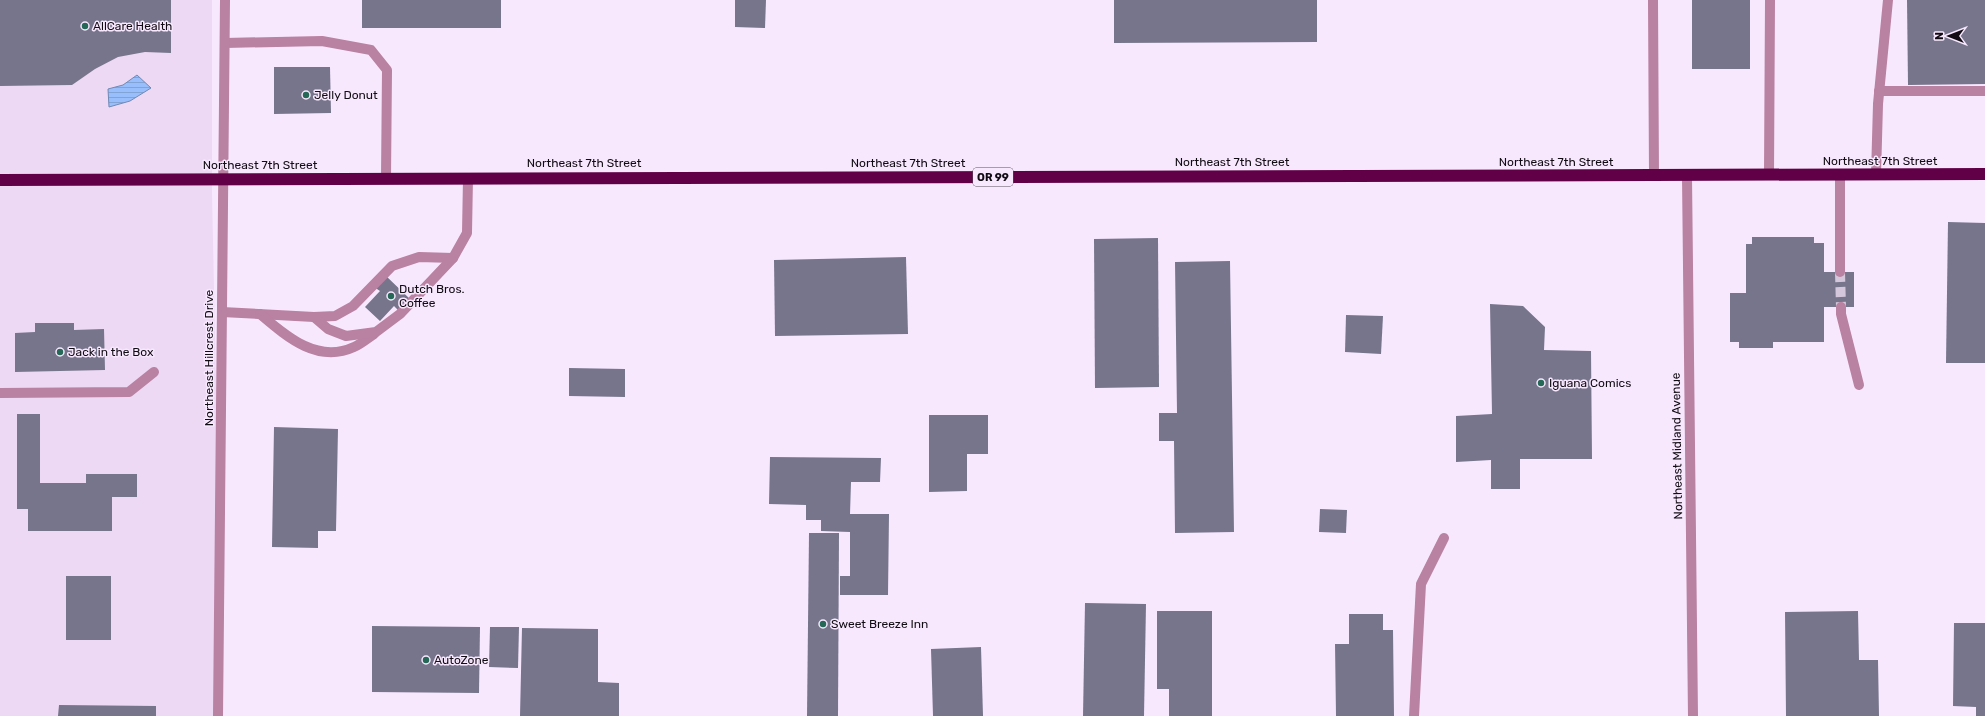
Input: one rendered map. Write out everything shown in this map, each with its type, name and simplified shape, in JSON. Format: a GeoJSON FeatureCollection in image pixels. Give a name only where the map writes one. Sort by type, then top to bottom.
{"type":"FeatureCollection","features":[{"type":"Feature","properties":{"kind":"highway","name":"Northeast 7th Street"},"geometry":{"type":"LineString","coordinates":[[0,180],[1985,174]]}},
{"type":"Feature","properties":{"kind":"street","name":"Northeast Hillcrest Drive"},"geometry":{"type":"LineString","coordinates":[[218,716],[225,0]]}},
{"type":"Feature","properties":{"kind":"street"},"geometry":{"type":"LineString","coordinates":[[1653,0],[1654,176]]}},
{"type":"Feature","properties":{"kind":"street"},"geometry":{"type":"LineString","coordinates":[[1769,175],[1770,0]]}},
{"type":"Feature","properties":{"kind":"street"},"geometry":{"type":"LineString","coordinates":[[1876,175],[1879,91],[1888,0]]}},
{"type":"Feature","properties":{"kind":"street"},"geometry":{"type":"LineString","coordinates":[[225,43],[322,41],[371,50],[387,70],[386,178]]}},
{"type":"Feature","properties":{"kind":"street"},"geometry":{"type":"LineString","coordinates":[[1879,91],[1985,91]]}},
{"type":"Feature","properties":{"kind":"street"},"geometry":{"type":"LineString","coordinates":[[1840,175],[1840,272]]}},
{"type":"Feature","properties":{"kind":"street","name":"Northeast Midland Avenue"},"geometry":{"type":"LineString","coordinates":[[1687,176],[1693,716]]}},
{"type":"Feature","properties":{"kind":"street"},"geometry":{"type":"LineString","coordinates":[[260,314],[286,336],[315,351],[329,354],[354,347],[400,314],[453,258],[467,233],[468,178]]}},
{"type":"Feature","properties":{"kind":"street"},"geometry":{"type":"LineString","coordinates":[[222,312],[314,317],[335,316],[353,306],[392,266],[419,257],[453,258]]}},
{"type":"Feature","properties":{"kind":"street"},"geometry":{"type":"LineString","coordinates":[[1841,307],[1841,314],[1859,385]]}},
{"type":"Feature","properties":{"kind":"street"},"geometry":{"type":"LineString","coordinates":[[314,317],[328,329],[346,336],[376,332]]}},
{"type":"Feature","properties":{"kind":"street"},"geometry":{"type":"LineString","coordinates":[[0,393],[128,392],[154,372]]}},
{"type":"Feature","properties":{"kind":"street"},"geometry":{"type":"LineString","coordinates":[[1414,716],[1421,584],[1444,538]]}},
{"type":"Feature","properties":{"kind":"shaded area"},"geometry":{"type":"Polygon","coordinates":[[[0,0],[212,0],[212,193],[223,716],[0,716],[0,0]]]}},
{"type":"Feature","properties":{"kind":"water"},"geometry":{"type":"Polygon","coordinates":[[[137,75],[151,88],[130,101],[109,107],[108,89],[123,85],[137,75]]]}},
{"type":"Feature","properties":{"kind":"building","name":"AllCare Health"},"geometry":{"type":"Polygon","coordinates":[[[0,0],[171,0],[171,53],[145,52],[118,57],[95,69],[72,85],[0,86],[0,0]]]}},
{"type":"Feature","properties":{"kind":"building"},"geometry":{"type":"Polygon","coordinates":[[[362,0],[501,0],[501,28],[362,28],[362,0]]]}},
{"type":"Feature","properties":{"kind":"building"},"geometry":{"type":"Polygon","coordinates":[[[735,0],[766,0],[765,28],[735,27],[735,0]]]}},
{"type":"Feature","properties":{"kind":"building"},"geometry":{"type":"Polygon","coordinates":[[[1114,0],[1317,0],[1317,42],[1114,43],[1114,0]]]}},
{"type":"Feature","properties":{"kind":"building"},"geometry":{"type":"Polygon","coordinates":[[[1692,0],[1750,0],[1750,69],[1692,69],[1692,0]]]}},
{"type":"Feature","properties":{"kind":"building"},"geometry":{"type":"Polygon","coordinates":[[[1907,0],[1985,0],[1985,84],[1908,85],[1907,0]]]}},
{"type":"Feature","properties":{"kind":"building"},"geometry":{"type":"Polygon","coordinates":[[[274,67],[330,67],[331,113],[274,114],[274,67]]]}},
{"type":"Feature","properties":{"kind":"building"},"geometry":{"type":"Polygon","coordinates":[[[1948,222],[1985,223],[1985,363],[1946,363],[1948,222]]]}},
{"type":"Feature","properties":{"kind":"building"},"geometry":{"type":"Polygon","coordinates":[[[1752,237],[1814,237],[1814,243],[1824,243],[1824,272],[1854,272],[1854,307],[1824,307],[1824,342],[1773,342],[1773,348],[1739,348],[1739,342],[1730,342],[1730,293],[1746,293],[1746,244],[1752,244],[1752,237]]]}},
{"type":"Feature","properties":{"kind":"building"},"geometry":{"type":"Polygon","coordinates":[[[1158,238],[1159,387],[1095,388],[1094,239],[1158,238]]]}},
{"type":"Feature","properties":{"kind":"building"},"geometry":{"type":"Polygon","coordinates":[[[906,257],[908,334],[775,336],[774,260],[906,257]]]}},
{"type":"Feature","properties":{"kind":"building"},"geometry":{"type":"Polygon","coordinates":[[[1230,261],[1234,532],[1175,533],[1174,441],[1159,441],[1159,413],[1177,413],[1175,262],[1230,261]]]}},
{"type":"Feature","properties":{"kind":"building","name":"Dutch Bros. Coffee"},"geometry":{"type":"Polygon","coordinates":[[[385,275],[411,300],[400,312],[394,306],[380,321],[365,307],[380,291],[374,287],[385,275]]]}},
{"type":"Feature","properties":{"kind":"building","name":"Iguana Comics"},"geometry":{"type":"Polygon","coordinates":[[[1490,304],[1523,306],[1545,327],[1544,350],[1591,351],[1592,459],[1520,459],[1520,489],[1491,489],[1491,460],[1456,462],[1456,416],[1492,414],[1490,304]]]}},
{"type":"Feature","properties":{"kind":"building"},"geometry":{"type":"Polygon","coordinates":[[[1346,315],[1383,316],[1381,354],[1345,352],[1346,315]]]}},
{"type":"Feature","properties":{"kind":"building","name":"Jack in the Box"},"geometry":{"type":"Polygon","coordinates":[[[35,323],[74,323],[74,330],[104,329],[105,370],[15,372],[15,333],[35,332],[35,323]]]}},
{"type":"Feature","properties":{"kind":"building"},"geometry":{"type":"Polygon","coordinates":[[[569,368],[625,369],[625,397],[569,396],[569,368]]]}},
{"type":"Feature","properties":{"kind":"building"},"geometry":{"type":"Polygon","coordinates":[[[17,414],[40,414],[40,483],[86,483],[86,474],[137,474],[137,497],[112,497],[112,531],[28,531],[28,509],[17,509],[17,414]]]}},
{"type":"Feature","properties":{"kind":"building"},"geometry":{"type":"Polygon","coordinates":[[[929,415],[988,415],[988,454],[967,454],[967,491],[929,492],[929,415]]]}},
{"type":"Feature","properties":{"kind":"building"},"geometry":{"type":"Polygon","coordinates":[[[274,427],[338,429],[336,531],[318,531],[318,548],[272,547],[274,427]]]}},
{"type":"Feature","properties":{"kind":"building"},"geometry":{"type":"Polygon","coordinates":[[[770,457],[881,458],[880,482],[851,482],[850,514],[889,514],[888,595],[840,595],[840,576],[850,576],[850,532],[821,531],[821,520],[806,520],[806,505],[769,504],[770,457]]]}},
{"type":"Feature","properties":{"kind":"building"},"geometry":{"type":"Polygon","coordinates":[[[1320,509],[1347,510],[1346,533],[1319,532],[1320,509]]]}},
{"type":"Feature","properties":{"kind":"building","name":"Sweet Breeze Inn"},"geometry":{"type":"Polygon","coordinates":[[[809,533],[839,533],[838,716],[807,716],[809,533]]]}},
{"type":"Feature","properties":{"kind":"building"},"geometry":{"type":"Polygon","coordinates":[[[66,576],[111,576],[111,640],[66,640],[66,576]]]}},
{"type":"Feature","properties":{"kind":"building"},"geometry":{"type":"Polygon","coordinates":[[[1085,603],[1146,604],[1144,716],[1083,716],[1085,603]]]}},
{"type":"Feature","properties":{"kind":"building"},"geometry":{"type":"Polygon","coordinates":[[[1157,611],[1212,611],[1212,716],[1169,716],[1169,689],[1157,689],[1157,611]]]}},
{"type":"Feature","properties":{"kind":"building"},"geometry":{"type":"Polygon","coordinates":[[[1858,611],[1859,660],[1878,660],[1879,716],[1786,716],[1785,612],[1858,611]]]}},
{"type":"Feature","properties":{"kind":"building"},"geometry":{"type":"Polygon","coordinates":[[[1349,614],[1383,614],[1383,630],[1393,630],[1394,716],[1336,716],[1335,644],[1349,644],[1349,614]]]}},
{"type":"Feature","properties":{"kind":"building"},"geometry":{"type":"Polygon","coordinates":[[[1954,623],[1985,623],[1985,716],[1976,716],[1976,707],[1953,706],[1954,623]]]}},
{"type":"Feature","properties":{"kind":"building","name":"AutoZone"},"geometry":{"type":"Polygon","coordinates":[[[372,626],[480,627],[479,693],[372,692],[372,626]]]}},
{"type":"Feature","properties":{"kind":"building"},"geometry":{"type":"Polygon","coordinates":[[[490,627],[519,627],[518,668],[489,667],[490,627]]]}},
{"type":"Feature","properties":{"kind":"building"},"geometry":{"type":"Polygon","coordinates":[[[522,628],[598,629],[598,682],[619,683],[619,716],[520,716],[522,628]]]}},
{"type":"Feature","properties":{"kind":"building"},"geometry":{"type":"Polygon","coordinates":[[[981,647],[983,716],[933,716],[931,649],[981,647]]]}},
{"type":"Feature","properties":{"kind":"building"},"geometry":{"type":"Polygon","coordinates":[[[59,705],[156,706],[156,716],[58,716],[59,705]]]}},
{"type":"Feature","properties":{"kind":"tunnel"},"geometry":{"type":"LineString","coordinates":[[1840,272],[1841,307]]}},
{"type":"Feature","properties":{"kind":"place","name":"AllCare Health"},"geometry":{"type":"Point","coordinates":[85,26]}},
{"type":"Feature","properties":{"kind":"place","name":"Jelly Donut"},"geometry":{"type":"Point","coordinates":[306,95]}},
{"type":"Feature","properties":{"kind":"place","name":"Dutch Bros. Coffee"},"geometry":{"type":"Point","coordinates":[391,296]}},
{"type":"Feature","properties":{"kind":"place","name":"Jack in the Box"},"geometry":{"type":"Point","coordinates":[60,352]}},
{"type":"Feature","properties":{"kind":"place","name":"Iguana Comics"},"geometry":{"type":"Point","coordinates":[1541,383]}},
{"type":"Feature","properties":{"kind":"place","name":"Sweet Breeze Inn"},"geometry":{"type":"Point","coordinates":[823,624]}},
{"type":"Feature","properties":{"kind":"place","name":"AutoZone"},"geometry":{"type":"Point","coordinates":[426,660]}}]}
